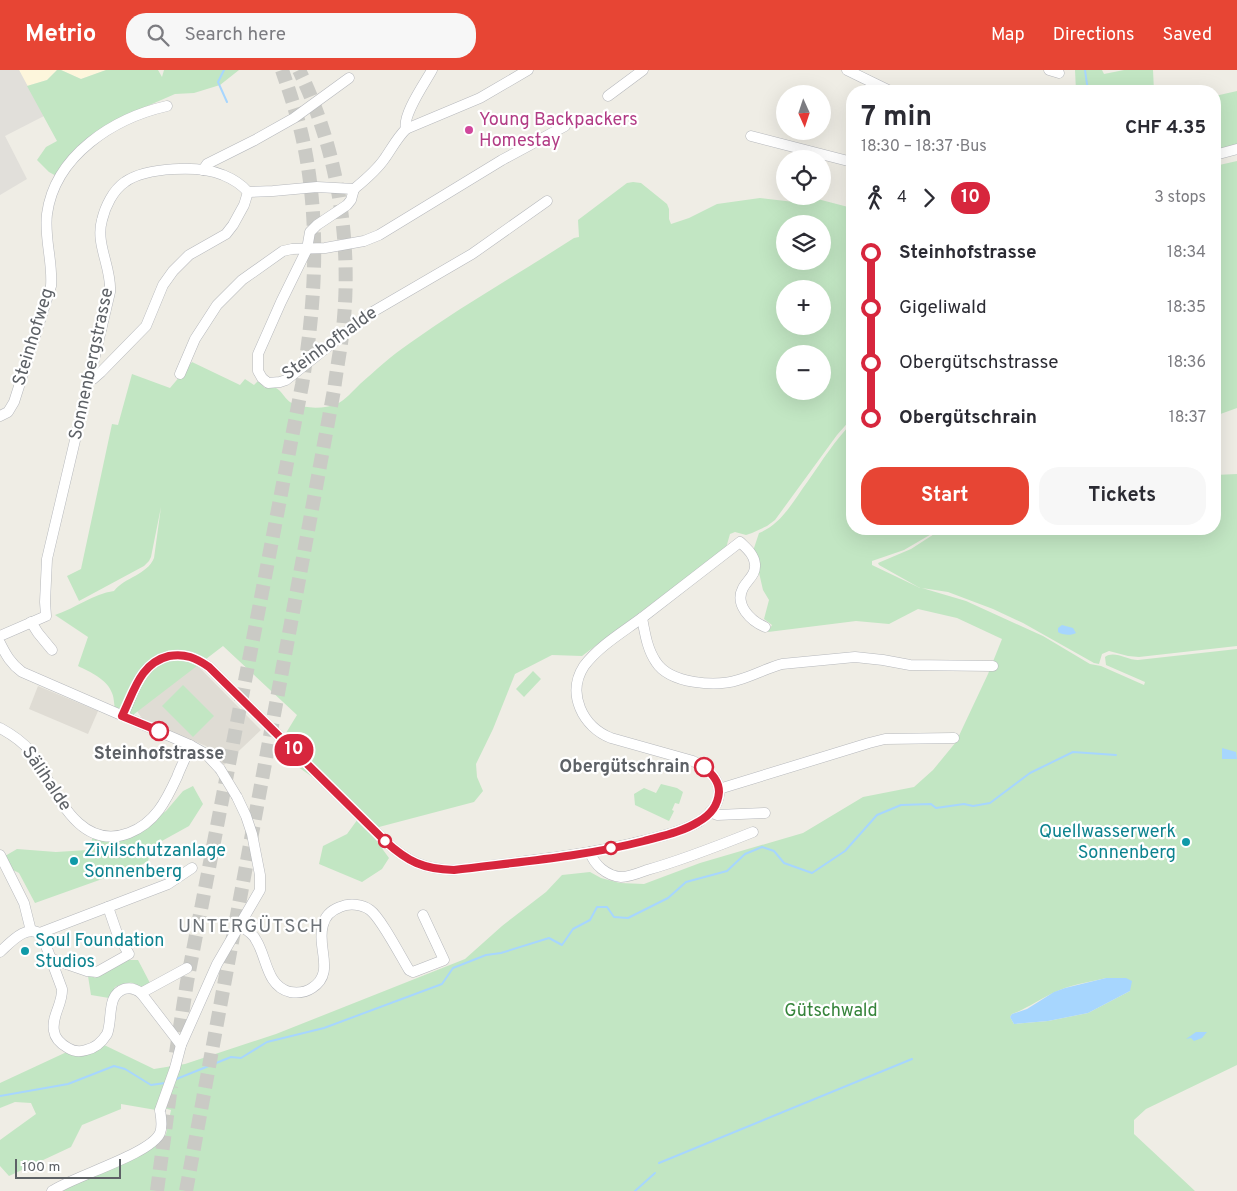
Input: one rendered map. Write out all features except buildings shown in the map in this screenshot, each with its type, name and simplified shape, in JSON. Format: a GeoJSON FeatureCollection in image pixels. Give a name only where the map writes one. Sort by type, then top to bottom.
{"type":"FeatureCollection","features":[{"type":"Feature","properties":{"kind":"street"},"geometry":{"type":"LineString","coordinates":[[406,129],[405,124],[408,114],[432,70]]}},
{"type":"Feature","properties":{"kind":"street"},"geometry":{"type":"LineString","coordinates":[[307,249],[312,229],[347,205],[351,200],[354,189],[368,178],[406,129],[480,98],[528,70]]}},
{"type":"Feature","properties":{"kind":"street"},"geometry":{"type":"LineString","coordinates":[[608,96],[643,70]]}},
{"type":"Feature","properties":{"kind":"street"},"geometry":{"type":"LineString","coordinates":[[847,70],[878,85]]}},
{"type":"Feature","properties":{"kind":"street"},"geometry":{"type":"LineString","coordinates":[[203,170],[207,164],[294,118],[349,78]]}},
{"type":"Feature","properties":{"kind":"street","name":"Steinhofweg"},"geometry":{"type":"LineString","coordinates":[[0,416],[8,412],[14,402],[51,286],[52,274],[47,214],[53,190],[63,169],[86,147],[124,120],[148,110],[167,106]]}},
{"type":"Feature","properties":{"kind":"street"},"geometry":{"type":"LineString","coordinates":[[180,374],[196,339],[216,305],[236,286],[283,251],[325,248],[380,235],[502,160],[565,126]]}},
{"type":"Feature","properties":{"kind":"street"},"geometry":{"type":"LineString","coordinates":[[750,136],[846,160]]}},
{"type":"Feature","properties":{"kind":"street"},"geometry":{"type":"LineString","coordinates":[[1221,153],[1237,149]]}},
{"type":"Feature","properties":{"kind":"street","name":"Sonnenbergstrasse"},"geometry":{"type":"LineString","coordinates":[[0,636],[46,616],[47,559],[110,292],[110,275],[101,239],[101,222],[108,204],[125,182],[154,171],[203,170],[221,174],[236,181],[248,192]]}},
{"type":"Feature","properties":{"kind":"street"},"geometry":{"type":"LineString","coordinates":[[89,379],[92,379],[101,372],[146,326],[163,285],[173,271],[189,255],[226,234],[237,219],[248,192],[317,187],[354,189]]}},
{"type":"Feature","properties":{"kind":"street","name":"Steinhofhalde"},"geometry":{"type":"LineString","coordinates":[[307,249],[258,354],[258,371],[262,378],[268,382],[286,380],[370,314],[472,254],[548,201]]}},
{"type":"Feature","properties":{"kind":"street"},"geometry":{"type":"LineString","coordinates":[[122,716],[139,678],[150,664],[161,658],[176,654],[187,655],[198,659],[209,667],[398,853],[414,863],[429,868],[454,870],[590,852],[661,836],[694,825],[710,812],[718,801],[719,789],[714,776],[704,767],[693,761],[601,734],[591,727],[580,711],[577,690],[579,678],[584,667],[612,639],[740,542],[754,557],[755,563],[753,575],[742,590],[741,604],[753,620],[765,628]]}},
{"type":"Feature","properties":{"kind":"street"},"geometry":{"type":"LineString","coordinates":[[642,618],[646,640],[656,664],[666,672],[679,678],[698,683],[725,683],[782,664],[855,657],[910,665],[993,666]]}},
{"type":"Feature","properties":{"kind":"street"},"geometry":{"type":"LineString","coordinates":[[31,622],[52,650]]}},
{"type":"Feature","properties":{"kind":"street"},"geometry":{"type":"LineString","coordinates":[[0,643],[10,661],[22,672],[190,745],[206,754],[220,769],[237,797],[250,825],[261,880],[258,896],[217,964],[181,1045],[161,1112],[160,1132],[155,1140],[131,1155],[52,1191]]}},
{"type":"Feature","properties":{"kind":"street","name":"Sälihalde"},"geometry":{"type":"LineString","coordinates":[[0,728],[19,740],[30,752],[65,808],[78,823],[96,834],[114,836],[125,834],[144,825],[160,810],[171,790],[190,745]]}},
{"type":"Feature","properties":{"kind":"street"},"geometry":{"type":"LineString","coordinates":[[719,789],[885,739],[954,738]]}},
{"type":"Feature","properties":{"kind":"street"},"geometry":{"type":"LineString","coordinates":[[710,812],[717,815],[765,813]]}},
{"type":"Feature","properties":{"kind":"street"},"geometry":{"type":"LineString","coordinates":[[590,852],[592,860],[601,869],[612,875],[622,877],[673,863],[753,832]]}},
{"type":"Feature","properties":{"kind":"street"},"geometry":{"type":"LineString","coordinates":[[0,855],[36,932],[44,938],[62,989],[63,996],[54,1018],[54,1033],[61,1044],[72,1050],[83,1051],[94,1048],[100,1043],[110,1025],[113,999],[116,994],[126,988],[137,989],[142,993],[181,1045]]}},
{"type":"Feature","properties":{"kind":"street"},"geometry":{"type":"LineString","coordinates":[[0,952],[22,934],[36,932],[168,884],[192,868]]}},
{"type":"Feature","properties":{"kind":"street"},"geometry":{"type":"LineString","coordinates":[[239,925],[256,940],[270,975],[276,984],[288,991],[302,992],[315,986],[324,973],[325,963],[321,933],[323,924],[331,912],[340,907],[350,905],[358,905],[370,910],[409,970],[413,972],[444,960],[423,915]]}},
{"type":"Feature","properties":{"kind":"street"},"geometry":{"type":"LineString","coordinates":[[52,959],[87,972],[97,972],[129,954],[118,936],[108,907]]}},
{"type":"Feature","properties":{"kind":"street"},"geometry":{"type":"LineString","coordinates":[[142,993],[187,968]]}},
{"type":"Feature","properties":{"kind":"shaded area"},"geometry":{"type":"Polygon","coordinates":[[[0,70],[19,70],[44,116],[5,136],[27,179],[0,195],[0,70]]]}},
{"type":"Feature","properties":{"kind":"shaded area"},"geometry":{"type":"Polygon","coordinates":[[[19,70],[57,70],[47,80],[27,86],[19,70]]]}},
{"type":"Feature","properties":{"kind":"shaded area"},"geometry":{"type":"Polygon","coordinates":[[[61,70],[106,70],[81,79],[61,70]]]}},
{"type":"Feature","properties":{"kind":"shaded area"},"geometry":{"type":"Polygon","coordinates":[[[197,665],[261,730],[224,765],[206,746],[143,720],[137,711],[197,665]]]}},
{"type":"Feature","properties":{"kind":"shaded area"},"geometry":{"type":"Polygon","coordinates":[[[38,686],[98,711],[88,734],[29,709],[38,686]]]}},
{"type":"Feature","properties":{"kind":"green space"},"geometry":{"type":"Polygon","coordinates":[[[57,70],[81,79],[106,70],[158,70],[162,77],[164,70],[239,70],[220,85],[194,93],[175,94],[129,114],[58,177],[49,172],[37,160],[46,147],[57,141],[27,86],[47,80],[57,70]]]}},
{"type":"Feature","properties":{"kind":"green space"},"geometry":{"type":"Polygon","coordinates":[[[1075,70],[1102,70],[1104,74],[1124,70],[1153,70],[1154,85],[1076,85],[1075,70]]]}},
{"type":"Feature","properties":{"kind":"green space"},"geometry":{"type":"Polygon","coordinates":[[[1237,91],[1237,147],[1221,151],[1221,95],[1237,91]]]}},
{"type":"Feature","properties":{"kind":"green space"},"geometry":{"type":"Polygon","coordinates":[[[1237,161],[1237,408],[1221,414],[1221,165],[1237,161]]]}},
{"type":"Feature","properties":{"kind":"green space"},"geometry":{"type":"Polygon","coordinates":[[[633,182],[641,183],[667,204],[671,224],[689,218],[717,204],[760,198],[776,200],[776,205],[831,205],[831,203],[846,206],[846,425],[775,520],[767,526],[746,535],[735,532],[730,534],[726,548],[582,656],[552,655],[515,674],[493,729],[476,764],[477,777],[483,791],[474,802],[379,827],[373,836],[389,858],[382,869],[362,882],[319,864],[323,846],[347,834],[363,812],[275,751],[297,715],[223,646],[129,718],[115,709],[110,688],[98,676],[78,666],[88,637],[55,615],[99,595],[114,591],[151,564],[154,558],[161,507],[151,557],[144,566],[79,601],[67,576],[81,569],[112,424],[118,425],[132,374],[170,388],[192,362],[240,385],[245,379],[254,385],[258,381],[265,388],[274,387],[289,401],[297,405],[314,408],[337,404],[390,358],[430,329],[574,238],[579,237],[578,220],[627,183],[633,182]]]}},
{"type":"Feature","properties":{"kind":"green space","name":"Gütschwald"},"geometry":{"type":"Polygon","coordinates":[[[846,430],[846,535],[930,535],[904,550],[872,561],[872,565],[920,588],[878,563],[911,549],[933,535],[1221,535],[1221,475],[1237,474],[1237,646],[1139,657],[1109,651],[1102,654],[1099,664],[993,609],[948,592],[922,588],[966,601],[1043,636],[1090,664],[1101,666],[1144,685],[1145,682],[1106,665],[1105,657],[1116,655],[1138,660],[1237,649],[1237,1065],[1146,1109],[1134,1120],[1134,1134],[1195,1191],[63,1191],[97,1170],[162,1141],[166,1134],[171,1110],[164,1108],[156,1110],[121,1104],[121,1109],[82,1125],[71,1147],[9,1176],[0,1166],[0,1140],[36,1114],[31,1103],[15,1102],[0,1108],[0,1083],[71,1050],[100,1043],[154,1069],[185,1064],[276,1034],[465,959],[502,926],[546,892],[562,875],[590,872],[601,878],[620,883],[644,884],[700,863],[803,833],[863,797],[914,787],[933,770],[956,742],[1002,639],[957,618],[918,609],[889,624],[856,621],[768,632],[772,625],[764,619],[769,600],[763,590],[753,551],[759,533],[774,524],[787,511],[846,430]],[[1106,978],[1059,990],[1012,1014],[1010,1017],[1014,1024],[1048,1021],[1088,1013],[1130,991],[1106,978]]]}},
{"type":"Feature","properties":{"kind":"green space"},"geometry":{"type":"Polygon","coordinates":[[[533,671],[541,679],[524,697],[516,689],[533,671]]]}},
{"type":"Feature","properties":{"kind":"green space"},"geometry":{"type":"Polygon","coordinates":[[[183,685],[214,716],[193,737],[162,706],[183,685]]]}},
{"type":"Feature","properties":{"kind":"green space"},"geometry":{"type":"Polygon","coordinates":[[[661,784],[677,788],[683,792],[679,804],[675,803],[672,810],[674,811],[669,821],[635,805],[634,794],[644,788],[656,793],[661,784]]]}},
{"type":"Feature","properties":{"kind":"green space"},"geometry":{"type":"Polygon","coordinates":[[[193,786],[203,804],[189,826],[151,847],[148,862],[133,868],[35,903],[19,873],[13,870],[5,856],[17,849],[56,852],[88,850],[93,837],[145,827],[166,811],[183,791],[193,786]]]}},
{"type":"Feature","properties":{"kind":"green space"},"geometry":{"type":"Polygon","coordinates":[[[127,960],[138,960],[151,985],[143,989],[136,984],[126,983],[115,987],[109,998],[91,995],[88,976],[91,975],[95,978],[127,960]]]}},
{"type":"Feature","properties":{"kind":"water"},"geometry":{"type":"Polygon","coordinates":[[[1062,625],[1073,628],[1076,633],[1069,635],[1058,632],[1058,628],[1062,625]]]}},
{"type":"Feature","properties":{"kind":"water"},"geometry":{"type":"Polygon","coordinates":[[[1222,748],[1236,752],[1237,759],[1222,759],[1222,748]]]}},
{"type":"Feature","properties":{"kind":"water"},"geometry":{"type":"Polygon","coordinates":[[[1106,978],[1126,978],[1132,981],[1130,991],[1088,1013],[1048,1021],[1014,1024],[1010,1017],[1012,1014],[1027,1009],[1054,992],[1106,978]]]}},
{"type":"Feature","properties":{"kind":"water"},"geometry":{"type":"Polygon","coordinates":[[[1196,1032],[1207,1032],[1202,1038],[1194,1041],[1191,1038],[1186,1039],[1196,1032]]]}},
{"type":"Feature","properties":{"kind":"waterway"},"geometry":{"type":"LineString","coordinates":[[224,70],[218,82],[227,102]]}},
{"type":"Feature","properties":{"kind":"waterway"},"geometry":{"type":"LineString","coordinates":[[1085,70],[1087,85]]}},
{"type":"Feature","properties":{"kind":"waterway"},"geometry":{"type":"LineString","coordinates":[[174,1080],[231,1057],[241,1058],[267,1042],[324,1028],[442,984],[453,968],[486,955],[501,953],[549,938],[562,945],[573,929],[590,920],[597,907],[607,907],[614,917],[628,918],[668,898],[686,882],[727,871],[745,854],[762,847],[774,851],[784,863],[812,873],[845,851],[877,815],[901,805],[931,804],[936,808],[990,803],[1030,773],[1073,752],[1116,755]]}},
{"type":"Feature","properties":{"kind":"waterway"},"geometry":{"type":"LineString","coordinates":[[659,1163],[912,1059]]}},
{"type":"Feature","properties":{"kind":"waterway"},"geometry":{"type":"LineString","coordinates":[[0,1096],[68,1084],[114,1066],[125,1069],[151,1085],[165,1083]]}},
{"type":"Feature","properties":{"kind":"waterway"},"geometry":{"type":"LineString","coordinates":[[635,1191],[655,1173]]}},
{"type":"Feature","properties":{"kind":"tunnel"},"geometry":{"type":"LineString","coordinates":[[176,1053],[187,982],[302,385],[310,326],[314,268],[313,209],[310,179],[301,130],[282,70]]}},
{"type":"Feature","properties":{"kind":"tunnel"},"geometry":{"type":"LineString","coordinates":[[186,1191],[334,390],[343,327],[346,286],[345,254],[343,222],[338,191],[323,129],[299,70]]}},
{"type":"Feature","properties":{"kind":"tunnel"},"geometry":{"type":"LineString","coordinates":[[157,1191],[171,1086]]}},
{"type":"Feature","properties":{"kind":"bus line","name":"10"},"geometry":{"type":"LineString","coordinates":[[159,731],[122,716],[139,678],[150,664],[161,658],[176,654],[198,659],[209,667],[398,853],[414,863],[437,870],[454,870],[590,852],[629,845],[687,828],[706,816],[718,801],[719,789],[717,782],[714,776],[704,767]]}},
{"type":"Feature","properties":{"kind":"place","name":"Young Backpackers Homestay"},"geometry":{"type":"Point","coordinates":[469,130]}},
{"type":"Feature","properties":{"kind":"place","name":"Steinhofstrasse"},"geometry":{"type":"Point","coordinates":[159,731]}},
{"type":"Feature","properties":{"kind":"place","name":"Obergütschrain"},"geometry":{"type":"Point","coordinates":[704,767]}},
{"type":"Feature","properties":{"kind":"place","name":"Quellwasserwerk Sonnenberg"},"geometry":{"type":"Point","coordinates":[1186,842]}},
{"type":"Feature","properties":{"kind":"place","name":"Zivilschutzanlage Sonnenberg"},"geometry":{"type":"Point","coordinates":[74,861]}},
{"type":"Feature","properties":{"kind":"place","name":"Soul Foundation Studios"},"geometry":{"type":"Point","coordinates":[25,951]}},
{"type":"Feature","properties":{"kind":"district","name":"UNTERGÜTSCH"},"geometry":{"type":"Point","coordinates":[251,927]}}]}
